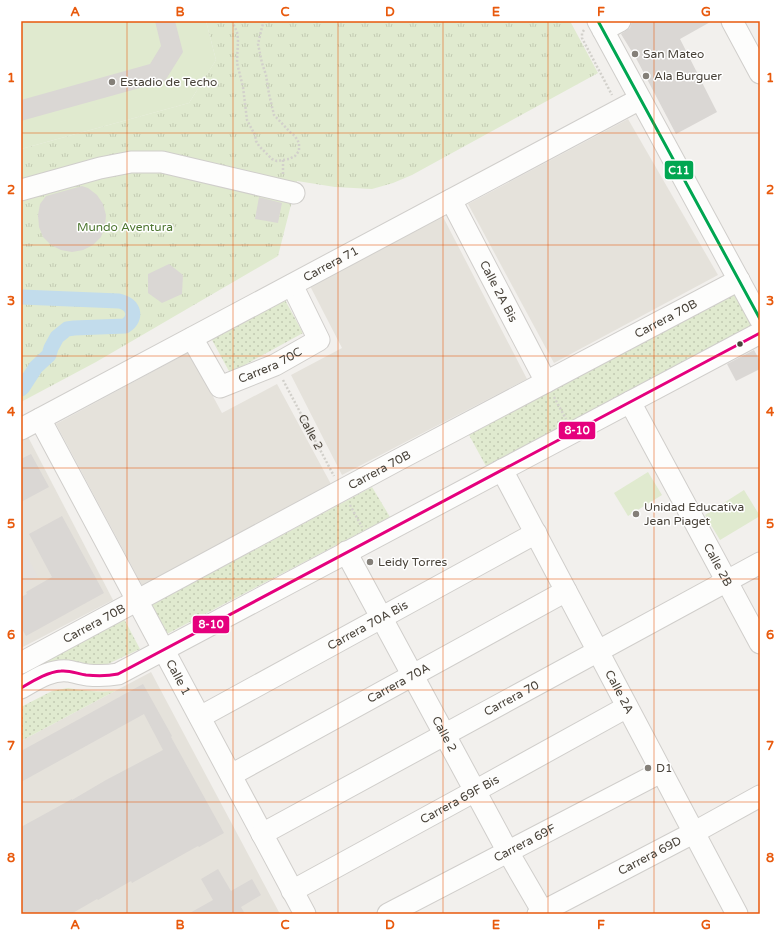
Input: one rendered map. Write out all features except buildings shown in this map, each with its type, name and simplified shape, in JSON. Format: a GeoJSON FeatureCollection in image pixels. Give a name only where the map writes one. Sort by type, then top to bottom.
{"type":"FeatureCollection","features":[{"type":"Feature","properties":{"kind":"street"},"geometry":{"type":"LineString","coordinates":[[732,21],[759,69]]}},
{"type":"Feature","properties":{"kind":"street"},"geometry":{"type":"LineString","coordinates":[[607,24],[640,99],[760,319]]}},
{"type":"Feature","properties":{"kind":"street","name":"Carrera 71"},"geometry":{"type":"LineString","coordinates":[[21,429],[640,99]]}},
{"type":"Feature","properties":{"kind":"street"},"geometry":{"type":"LineString","coordinates":[[21,190],[100,168],[131,162],[162,162],[294,193]]}},
{"type":"Feature","properties":{"kind":"street","name":"Calle 2A Bis"},"geometry":{"type":"LineString","coordinates":[[451,200],[546,382]]}},
{"type":"Feature","properties":{"kind":"street","name":"Carrera 70B"},"geometry":{"type":"LineString","coordinates":[[21,664],[342,490],[739,280]]}},
{"type":"Feature","properties":{"kind":"street","name":"Carrera 70C"},"geometry":{"type":"LineString","coordinates":[[192,338],[220,387],[275,365],[319,340],[292,284]]}},
{"type":"Feature","properties":{"kind":"street"},"geometry":{"type":"LineString","coordinates":[[21,688],[53,672],[67,671],[86,675],[104,676],[118,674],[760,333]]}},
{"type":"Feature","properties":{"kind":"street","name":"Calle 2B"},"geometry":{"type":"LineString","coordinates":[[630,402],[760,643]]}},
{"type":"Feature","properties":{"kind":"street","name":"Calle 1"},"geometry":{"type":"LineString","coordinates":[[40,419],[305,914]]}},
{"type":"Feature","properties":{"kind":"street","name":"Calle 2A"},"geometry":{"type":"LineString","coordinates":[[502,470],[693,833],[729,912]]}},
{"type":"Feature","properties":{"kind":"street","name":"Carrera 70A Bis"},"geometry":{"type":"LineString","coordinates":[[200,717],[536,533]]}},
{"type":"Feature","properties":{"kind":"street","name":"Calle 2"},"geometry":{"type":"LineString","coordinates":[[346,552],[542,913]]}},
{"type":"Feature","properties":{"kind":"street","name":"Carrera 70"},"geometry":{"type":"LineString","coordinates":[[262,834],[760,563]]}},
{"type":"Feature","properties":{"kind":"street","name":"Carrera 70A"},"geometry":{"type":"LineString","coordinates":[[231,775],[566,592]]}},
{"type":"Feature","properties":{"kind":"street","name":"Carrera 69F Bis"},"geometry":{"type":"LineString","coordinates":[[292,891],[627,707]]}},
{"type":"Feature","properties":{"kind":"street","name":"Carrera 69F"},"geometry":{"type":"LineString","coordinates":[[388,914],[661,772]]}},
{"type":"Feature","properties":{"kind":"street","name":"Carrera 69D"},"geometry":{"type":"LineString","coordinates":[[542,913],[760,796]]}},
{"type":"Feature","properties":{"kind":"path"},"geometry":{"type":"LineString","coordinates":[[232,21],[237,32],[237,63],[243,87],[247,120],[259,146],[272,159],[277,161],[290,159],[295,156],[299,151],[299,143],[295,136],[274,115],[266,75],[258,49],[264,21]]}},
{"type":"Feature","properties":{"kind":"path","name":"Calle 2"},"geometry":{"type":"LineString","coordinates":[[275,365],[369,540]]}},
{"type":"Feature","properties":{"kind":"path"},"geometry":{"type":"LineString","coordinates":[[546,382],[573,432]]}},
{"type":"Feature","properties":{"kind":"shaded area"},"geometry":{"type":"Polygon","coordinates":[[[628,119],[718,275],[554,363],[468,204],[628,119]]]}},
{"type":"Feature","properties":{"kind":"shaded area"},"geometry":{"type":"Polygon","coordinates":[[[442,215],[527,379],[342,475],[291,375],[342,348],[309,284],[442,215]]]}},
{"type":"Feature","properties":{"kind":"shaded area"},"geometry":{"type":"Polygon","coordinates":[[[189,352],[222,413],[277,384],[332,486],[143,587],[56,424],[189,352]]]}},
{"type":"Feature","properties":{"kind":"shaded area"},"geometry":{"type":"Polygon","coordinates":[[[27,435],[113,600],[21,648],[21,438],[27,435]]]}},
{"type":"Feature","properties":{"kind":"shaded area"},"geometry":{"type":"Polygon","coordinates":[[[21,545],[38,577],[21,586],[21,545]]]}},
{"type":"Feature","properties":{"kind":"shaded area"},"geometry":{"type":"Polygon","coordinates":[[[151,672],[280,914],[21,914],[21,741],[151,672]]]}},
{"type":"Feature","properties":{"kind":"green space","name":"Estadio de Techo"},"geometry":{"type":"Polygon","coordinates":[[[21,21],[206,21],[216,60],[189,103],[21,149],[21,21]]]}},
{"type":"Feature","properties":{"kind":"green space","name":"Mundo Aventura"},"geometry":{"type":"Polygon","coordinates":[[[206,21],[570,21],[598,73],[412,175],[393,183],[372,189],[335,187],[297,181],[278,256],[96,362],[21,402],[21,149],[189,103],[216,60],[206,21]]]}},
{"type":"Feature","properties":{"kind":"green space"},"geometry":{"type":"Polygon","coordinates":[[[735,292],[752,325],[487,468],[469,435],[735,292]]]}},
{"type":"Feature","properties":{"kind":"green space"},"geometry":{"type":"Polygon","coordinates":[[[284,298],[303,333],[230,373],[211,338],[284,298]]]}},
{"type":"Feature","properties":{"kind":"green space"},"geometry":{"type":"Polygon","coordinates":[[[648,472],[662,495],[628,516],[614,493],[648,472]]]}},
{"type":"Feature","properties":{"kind":"green space"},"geometry":{"type":"Polygon","coordinates":[[[372,487],[390,517],[163,636],[146,608],[372,487]]]}},
{"type":"Feature","properties":{"kind":"green space"},"geometry":{"type":"Polygon","coordinates":[[[744,490],[760,516],[720,540],[705,515],[744,490]]]}},
{"type":"Feature","properties":{"kind":"green space"},"geometry":{"type":"Polygon","coordinates":[[[123,617],[140,649],[97,669],[47,665],[28,667],[123,617]]]}},
{"type":"Feature","properties":{"kind":"green space"},"geometry":{"type":"Polygon","coordinates":[[[68,688],[92,691],[115,691],[21,741],[21,707],[52,691],[68,688]]]}},
{"type":"Feature","properties":{"kind":"waterway"},"geometry":{"type":"LineString","coordinates":[[21,297],[119,301],[128,305],[131,308],[133,315],[132,319],[125,326],[67,329],[57,337],[49,355],[36,367],[21,389]]}},
{"type":"Feature","properties":{"kind":"transit line","name":"C11"},"geometry":{"type":"LineString","coordinates":[[598,21],[760,319]]}},
{"type":"Feature","properties":{"kind":"transit line","name":"8-10"},"geometry":{"type":"LineString","coordinates":[[21,688],[40,677],[61,671],[94,676],[118,674],[760,333]]}},
{"type":"Feature","properties":{"kind":"place","name":"San Mateo"},"geometry":{"type":"Point","coordinates":[635,54]}},
{"type":"Feature","properties":{"kind":"place","name":"Ala Burguer"},"geometry":{"type":"Point","coordinates":[646,76]}},
{"type":"Feature","properties":{"kind":"place","name":"Estadio de Techo"},"geometry":{"type":"Point","coordinates":[112,82]}},
{"type":"Feature","properties":{"kind":"place","name":"Unidad Educativa Jean Piaget"},"geometry":{"type":"Point","coordinates":[636,514]}},
{"type":"Feature","properties":{"kind":"place","name":"Leidy Torres"},"geometry":{"type":"Point","coordinates":[370,562]}},
{"type":"Feature","properties":{"kind":"place","name":"D1"},"geometry":{"type":"Point","coordinates":[648,768]}}]}
